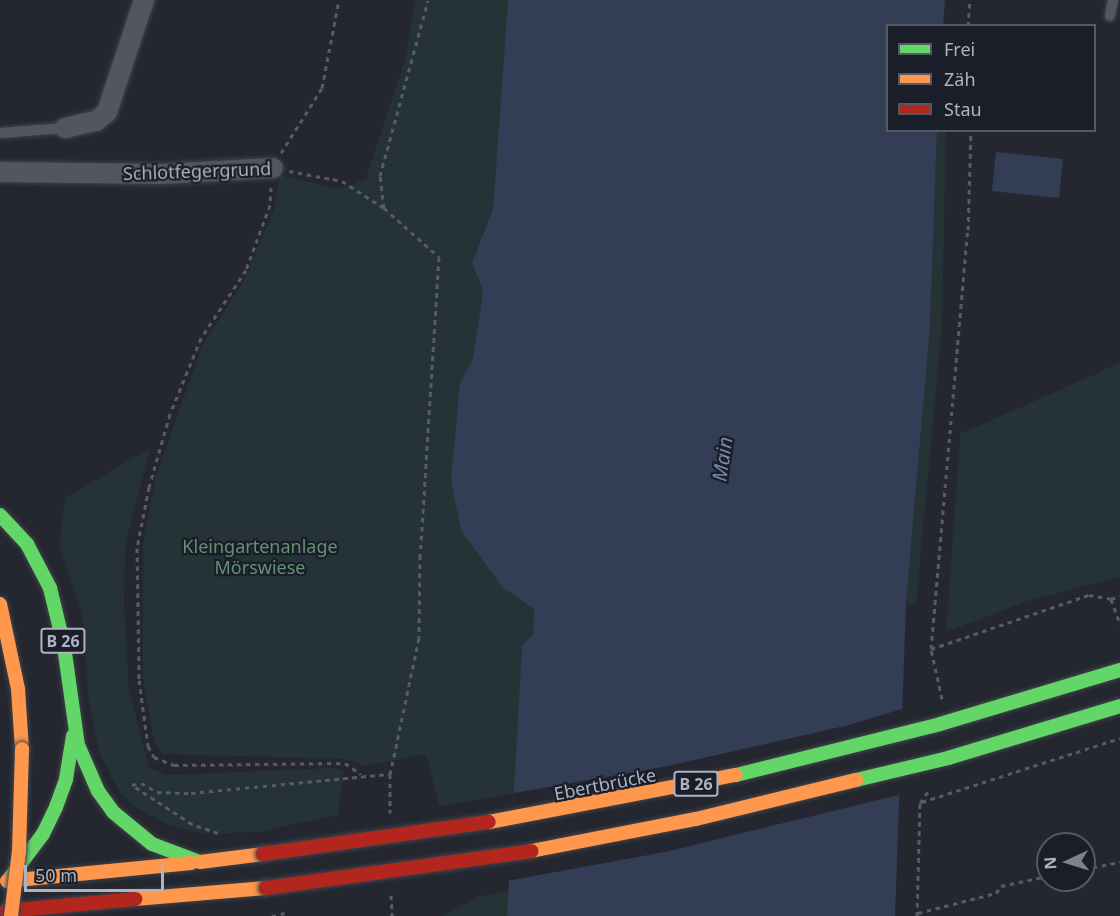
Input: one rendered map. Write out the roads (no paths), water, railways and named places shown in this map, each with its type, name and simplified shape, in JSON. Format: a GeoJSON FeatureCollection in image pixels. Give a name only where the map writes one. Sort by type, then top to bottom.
{"type":"FeatureCollection","features":[{"type":"Feature","properties":{"kind":"main road","name":"B 26"},"geometry":{"type":"LineString","coordinates":[[0,515],[27,544],[50,588],[64,646],[75,720]]}},
{"type":"Feature","properties":{"kind":"main road"},"geometry":{"type":"LineString","coordinates":[[0,604],[18,690],[22,749],[19,851],[7,915]]}},
{"type":"Feature","properties":{"kind":"main road","name":"Ebertbrücke"},"geometry":{"type":"LineString","coordinates":[[200,862],[437,832],[701,783],[940,724],[1120,670]]}},
{"type":"Feature","properties":{"kind":"main road","name":"B 26"},"geometry":{"type":"LineString","coordinates":[[135,899],[266,888],[526,852],[696,819],[917,766],[1120,706]]}},
{"type":"Feature","properties":{"kind":"main road"},"geometry":{"type":"LineString","coordinates":[[75,720],[86,769],[112,812],[152,844],[200,862]]}},
{"type":"Feature","properties":{"kind":"main road"},"geometry":{"type":"LineString","coordinates":[[3,876],[43,834],[56,807],[66,779],[75,720]]}},
{"type":"Feature","properties":{"kind":"main road"},"geometry":{"type":"LineString","coordinates":[[3,876],[38,878],[200,862]]}},
{"type":"Feature","properties":{"kind":"main road"},"geometry":{"type":"LineString","coordinates":[[3,876],[20,896],[42,908]]}},
{"type":"Feature","properties":{"kind":"main road"},"geometry":{"type":"LineString","coordinates":[[7,915],[20,896],[38,878]]}},
{"type":"Feature","properties":{"kind":"main road"},"geometry":{"type":"LineString","coordinates":[[7,915],[42,908],[135,899]]}},
{"type":"Feature","properties":{"kind":"main road"},"geometry":{"type":"LineString","coordinates":[[113,916],[135,899]]}},
{"type":"Feature","properties":{"kind":"street"},"geometry":{"type":"LineString","coordinates":[[65,128],[96,121],[107,112],[144,0]]}},
{"type":"Feature","properties":{"kind":"street","name":"Schlotfegergrund"},"geometry":{"type":"LineString","coordinates":[[0,172],[160,174],[273,168]]}},
{"type":"Feature","properties":{"kind":"lane"},"geometry":{"type":"LineString","coordinates":[[1110,16],[1113,0]]}},
{"type":"Feature","properties":{"kind":"lane"},"geometry":{"type":"LineString","coordinates":[[0,134],[65,128]]}},
{"type":"Feature","properties":{"kind":"water","name":"Main"},"geometry":{"type":"Polygon","coordinates":[[[508,0],[945,0],[943,24],[886,24],[886,132],[937,132],[930,326],[906,604],[895,916],[507,916],[522,646],[533,634],[534,609],[502,587],[461,530],[451,481],[460,383],[473,358],[483,291],[472,263],[493,209],[508,0]]]}},
{"type":"Feature","properties":{"kind":"water"},"geometry":{"type":"Polygon","coordinates":[[[996,152],[1063,159],[1059,198],[992,191],[996,152]]]}},
{"type":"Feature","properties":{"kind":"park label","name":"Kleingartenanlage Mörswiese"},"geometry":{"type":"Point","coordinates":[260,557]}}]}
